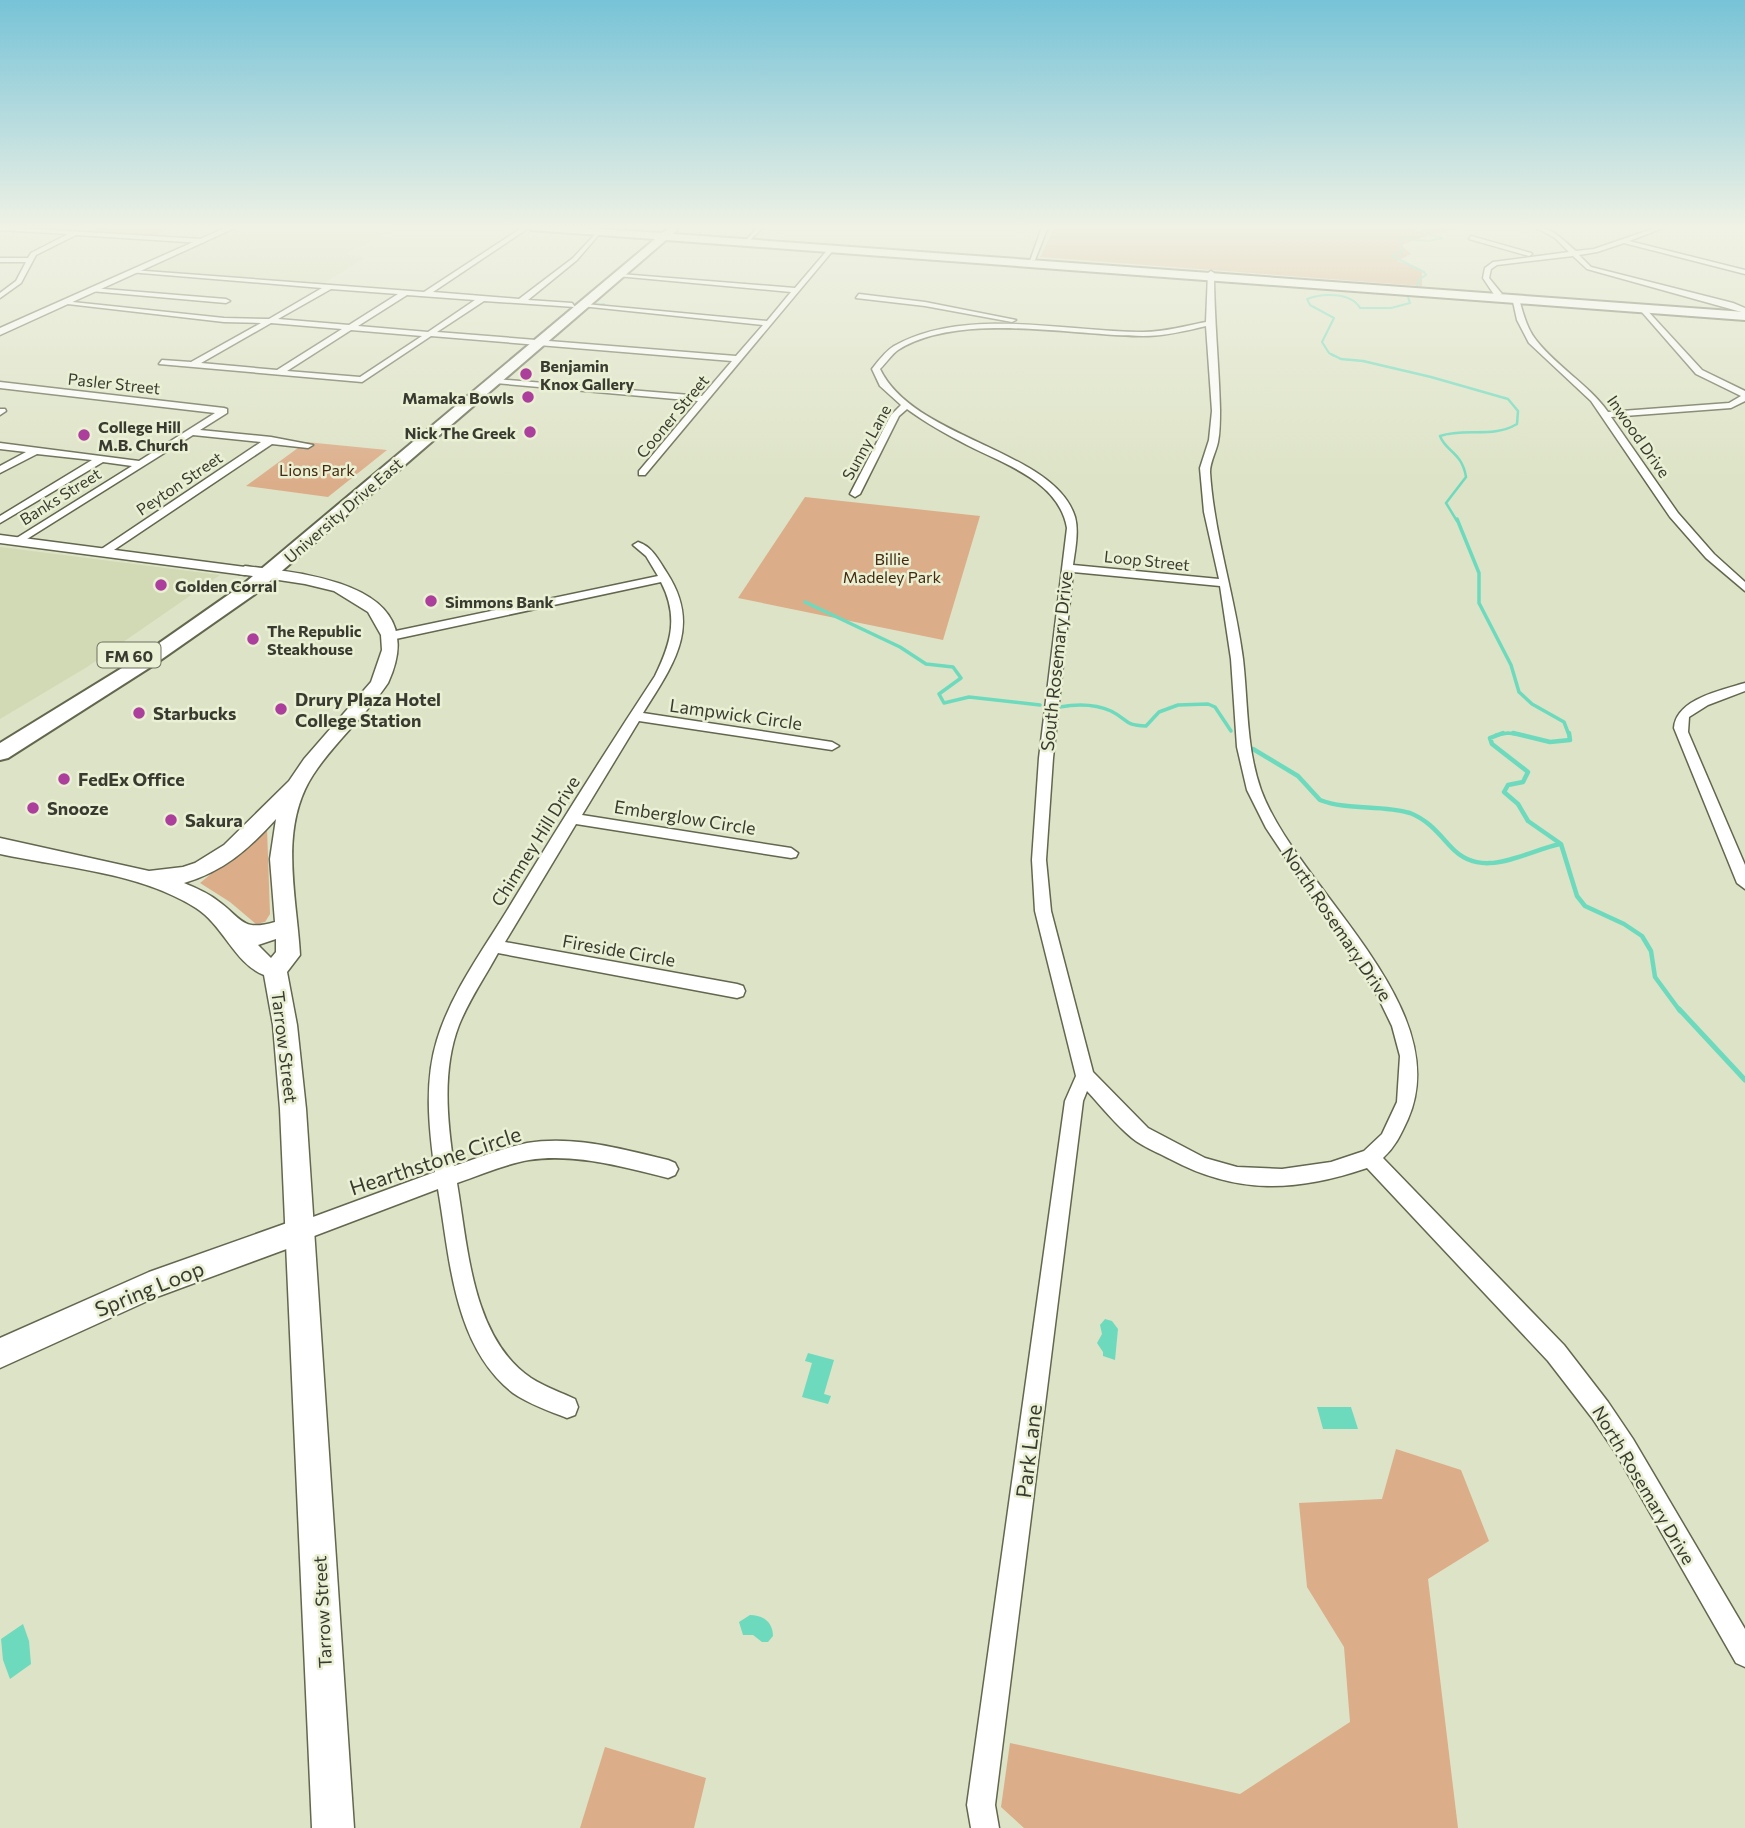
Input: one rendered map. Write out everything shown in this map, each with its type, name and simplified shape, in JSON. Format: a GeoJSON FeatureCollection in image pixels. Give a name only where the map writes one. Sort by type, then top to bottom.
{"type":"FeatureCollection","features":[{"type":"Feature","properties":{"kind":"main road","name":"University Drive East"},"geometry":{"type":"LineString","coordinates":[[0,753],[142,664],[267,574],[438,429],[474,392],[570,312]]}},
{"type":"Feature","properties":{"kind":"main road"},"geometry":{"type":"LineString","coordinates":[[1727,312],[1745,313]]}},
{"type":"Feature","properties":{"kind":"main road","name":"University Drive East"},"geometry":{"type":"LineString","coordinates":[[0,735],[145,644],[245,571],[443,409],[495,381],[534,342]]}},
{"type":"Feature","properties":{"kind":"main road"},"geometry":{"type":"LineString","coordinates":[[438,429],[439,422],[449,412],[443,409]]}},
{"type":"Feature","properties":{"kind":"main road"},"geometry":{"type":"LineString","coordinates":[[370,485],[366,482],[374,474],[374,467]]}},
{"type":"Feature","properties":{"kind":"main road"},"geometry":{"type":"LineString","coordinates":[[245,571],[317,581],[356,595],[372,606],[391,636]]}},
{"type":"Feature","properties":{"kind":"main road","name":"Tarrow Street"},"geometry":{"type":"LineString","coordinates":[[333,1828],[292,1092],[285,1025],[275,970],[288,956],[281,846],[284,828],[301,778],[381,681],[391,657],[391,636]]}},
{"type":"Feature","properties":{"kind":"main road"},"geometry":{"type":"LineString","coordinates":[[147,878],[186,875],[206,868],[243,839],[301,778]]}},
{"type":"Feature","properties":{"kind":"main road"},"geometry":{"type":"LineString","coordinates":[[0,846],[147,878],[203,902],[235,930],[258,962],[275,970]]}},
{"type":"Feature","properties":{"kind":"main road"},"geometry":{"type":"LineString","coordinates":[[235,930],[258,936],[288,927]]}},
{"type":"Feature","properties":{"kind":"street"},"geometry":{"type":"LineString","coordinates":[[0,332],[43,312]]}},
{"type":"Feature","properties":{"kind":"street"},"geometry":{"type":"LineString","coordinates":[[155,312],[739,359]]}},
{"type":"Feature","properties":{"kind":"street"},"geometry":{"type":"LineString","coordinates":[[194,364],[286,312]]}},
{"type":"Feature","properties":{"kind":"street"},"geometry":{"type":"LineString","coordinates":[[279,372],[374,312]]}},
{"type":"Feature","properties":{"kind":"street"},"geometry":{"type":"LineString","coordinates":[[162,362],[362,380],[462,312]]}},
{"type":"Feature","properties":{"kind":"street"},"geometry":{"type":"LineString","coordinates":[[645,312],[769,324]]}},
{"type":"Feature","properties":{"kind":"street","name":"Cooner Street"},"geometry":{"type":"LineString","coordinates":[[642,473],[779,312]]}},
{"type":"Feature","properties":{"kind":"street"},"geometry":{"type":"LineString","coordinates":[[970,312],[1052,329]]}},
{"type":"Feature","properties":{"kind":"street","name":"North Rosemary Drive"},"geometry":{"type":"LineString","coordinates":[[1210,312],[1216,411],[1214,440],[1205,468],[1209,512],[1225,583],[1237,659],[1244,747],[1254,790],[1271,824],[1383,989],[1396,1014],[1405,1041],[1409,1073],[1406,1102],[1389,1140],[1370,1158],[1556,1353],[1600,1410],[1625,1447],[1745,1654]]}},
{"type":"Feature","properties":{"kind":"street","name":"Inwood Drive"},"geometry":{"type":"LineString","coordinates":[[1519,312],[1532,341],[1575,380],[1606,415],[1674,515],[1745,588]]}},
{"type":"Feature","properties":{"kind":"street"},"geometry":{"type":"LineString","coordinates":[[1606,415],[1731,405],[1745,396],[1699,372],[1647,312]]}},
{"type":"Feature","properties":{"kind":"street"},"geometry":{"type":"LineString","coordinates":[[984,327],[996,317]]}},
{"type":"Feature","properties":{"kind":"street","name":"South Rosemary Drive"},"geometry":{"type":"LineString","coordinates":[[1210,323],[1144,334],[984,327],[952,330],[917,337],[903,344],[883,359],[876,369],[878,378],[905,406],[1023,468],[1052,490],[1071,513],[1072,528],[1046,758],[1039,860],[1043,911],[1086,1076],[1120,1115],[1141,1134],[1199,1165],[1216,1171],[1237,1176],[1282,1178],[1331,1171],[1370,1158]]}},
{"type":"Feature","properties":{"kind":"street"},"geometry":{"type":"LineString","coordinates":[[495,381],[705,399]]}},
{"type":"Feature","properties":{"kind":"street","name":"Pasler Street"},"geometry":{"type":"LineString","coordinates":[[0,385],[224,411]]}},
{"type":"Feature","properties":{"kind":"street","name":"Sunny Lane"},"geometry":{"type":"LineString","coordinates":[[855,494],[895,415],[905,406]]}},
{"type":"Feature","properties":{"kind":"street","name":"Banks Street"},"geometry":{"type":"LineString","coordinates":[[19,541],[224,411]]}},
{"type":"Feature","properties":{"kind":"street"},"geometry":{"type":"LineString","coordinates":[[193,432],[308,445]]}},
{"type":"Feature","properties":{"kind":"street","name":"Peyton Street"},"geometry":{"type":"LineString","coordinates":[[104,552],[271,440]]}},
{"type":"Feature","properties":{"kind":"street"},"geometry":{"type":"LineString","coordinates":[[0,446],[142,464]]}},
{"type":"Feature","properties":{"kind":"street"},"geometry":{"type":"LineString","coordinates":[[0,470],[35,451]]}},
{"type":"Feature","properties":{"kind":"street"},"geometry":{"type":"LineString","coordinates":[[0,520],[101,458]]}},
{"type":"Feature","properties":{"kind":"street"},"geometry":{"type":"LineString","coordinates":[[0,539],[245,571]]}},
{"type":"Feature","properties":{"kind":"street","name":"Chimney Hill Drive"},"geometry":{"type":"LineString","coordinates":[[567,1407],[522,1386],[496,1362],[477,1333],[468,1302],[446,1177],[439,1132],[438,1091],[443,1052],[453,1020],[494,946],[661,676],[673,651],[679,631],[680,610],[649,550],[638,545]]}},
{"type":"Feature","properties":{"kind":"street","name":"Loop Street"},"geometry":{"type":"LineString","coordinates":[[1066,568],[1225,583]]}},
{"type":"Feature","properties":{"kind":"street"},"geometry":{"type":"LineString","coordinates":[[391,636],[665,578]]}},
{"type":"Feature","properties":{"kind":"street"},"geometry":{"type":"LineString","coordinates":[[1745,687],[1694,707],[1685,713],[1681,720],[1681,732],[1745,883]]}},
{"type":"Feature","properties":{"kind":"street","name":"Lampwick Circle"},"geometry":{"type":"LineString","coordinates":[[634,716],[832,746]]}},
{"type":"Feature","properties":{"kind":"street","name":"Emberglow Circle"},"geometry":{"type":"LineString","coordinates":[[572,818],[791,853]]}},
{"type":"Feature","properties":{"kind":"street","name":"Fireside Circle"},"geometry":{"type":"LineString","coordinates":[[494,946],[737,991]]}},
{"type":"Feature","properties":{"kind":"street","name":"Park Lane"},"geometry":{"type":"LineString","coordinates":[[985,1828],[981,1805],[1070,1128],[1074,1101],[1086,1076]]}},
{"type":"Feature","properties":{"kind":"street","name":"Hearthstone Circle"},"geometry":{"type":"LineString","coordinates":[[301,1231],[502,1158],[553,1149],[615,1156],[668,1169]]}},
{"type":"Feature","properties":{"kind":"street","name":"Spring Loop"},"geometry":{"type":"LineString","coordinates":[[0,1353],[149,1286],[301,1231]]}},
{"type":"Feature","properties":{"kind":"shaded area"},"geometry":{"type":"Polygon","coordinates":[[[0,547],[220,575],[87,667],[0,719],[0,547]]]}},
{"type":"Feature","properties":{"kind":"green space","name":"Lions Park"},"geometry":{"type":"Polygon","coordinates":[[[306,442],[387,450],[328,497],[246,486],[306,442]]]}},
{"type":"Feature","properties":{"kind":"green space","name":"Billie Madeley Park"},"geometry":{"type":"Polygon","coordinates":[[[805,497],[980,516],[943,640],[738,598],[805,497]]]}},
{"type":"Feature","properties":{"kind":"green space"},"geometry":{"type":"Polygon","coordinates":[[[267,828],[270,914],[265,922],[256,924],[230,902],[200,883],[267,828]]]}},
{"type":"Feature","properties":{"kind":"green space"},"geometry":{"type":"Polygon","coordinates":[[[1396,1449],[1461,1470],[1489,1541],[1428,1579],[1458,1828],[1024,1828],[1001,1807],[1010,1743],[1240,1794],[1350,1722],[1344,1647],[1307,1587],[1299,1503],[1382,1499],[1396,1449]]]}},
{"type":"Feature","properties":{"kind":"green space"},"geometry":{"type":"Polygon","coordinates":[[[605,1747],[706,1778],[694,1828],[580,1828],[605,1747]]]}},
{"type":"Feature","properties":{"kind":"water"},"geometry":{"type":"Polygon","coordinates":[[[1105,1319],[1112,1321],[1118,1329],[1115,1360],[1103,1356],[1097,1343],[1102,1334],[1100,1325],[1105,1319]]]}},
{"type":"Feature","properties":{"kind":"water"},"geometry":{"type":"Polygon","coordinates":[[[808,1353],[834,1360],[824,1394],[831,1396],[828,1404],[802,1397],[812,1363],[805,1361],[808,1353]]]}},
{"type":"Feature","properties":{"kind":"water"},"geometry":{"type":"Polygon","coordinates":[[[1317,1407],[1351,1407],[1358,1429],[1323,1429],[1317,1407]]]}},
{"type":"Feature","properties":{"kind":"water"},"geometry":{"type":"Polygon","coordinates":[[[750,1615],[759,1616],[769,1623],[773,1636],[768,1642],[762,1642],[753,1635],[743,1635],[739,1622],[750,1615]]]}},
{"type":"Feature","properties":{"kind":"water"},"geometry":{"type":"Polygon","coordinates":[[[23,1624],[29,1641],[31,1664],[10,1679],[3,1660],[1,1639],[23,1624]]]}},
{"type":"Feature","properties":{"kind":"waterway"},"geometry":{"type":"LineString","coordinates":[[1323,312],[1334,318],[1322,342],[1334,356]]}},
{"type":"Feature","properties":{"kind":"waterway"},"geometry":{"type":"LineString","coordinates":[[1331,354],[1341,359],[1363,361],[1431,377],[1508,399],[1518,411],[1517,424],[1508,428],[1440,436],[1458,457],[1466,477],[1446,503],[1457,521]]}},
{"type":"Feature","properties":{"kind":"waterway"},"geometry":{"type":"LineString","coordinates":[[1457,519],[1479,573],[1479,603],[1511,665],[1519,692],[1532,704],[1564,722],[1569,735]]}},
{"type":"Feature","properties":{"kind":"waterway"},"geometry":{"type":"LineString","coordinates":[[805,602],[900,647],[926,664],[953,667],[961,678],[939,694],[944,703],[969,697],[1040,705]]}},
{"type":"Feature","properties":{"kind":"waterway"},"geometry":{"type":"LineString","coordinates":[[1060,707],[1099,707],[1130,723],[1146,726],[1159,712],[1178,705],[1208,704],[1215,707],[1231,731]]}},
{"type":"Feature","properties":{"kind":"waterway"},"geometry":{"type":"LineString","coordinates":[[1499,734],[1503,733]]}},
{"type":"Feature","properties":{"kind":"waterway"},"geometry":{"type":"LineString","coordinates":[[1513,733],[1519,734]]}},
{"type":"Feature","properties":{"kind":"waterway"},"geometry":{"type":"LineString","coordinates":[[1519,734],[1550,742],[1570,740],[1569,733]]}},
{"type":"Feature","properties":{"kind":"waterway"},"geometry":{"type":"LineString","coordinates":[[1499,734],[1490,738],[1492,744],[1528,772],[1523,782],[1508,785],[1504,792],[1518,804],[1528,821],[1561,844],[1577,896],[1585,906],[1624,924],[1642,936],[1651,951],[1655,977],[1680,1011]]}},
{"type":"Feature","properties":{"kind":"waterway"},"geometry":{"type":"LineString","coordinates":[[1499,734],[1519,734]]}},
{"type":"Feature","properties":{"kind":"waterway"},"geometry":{"type":"LineString","coordinates":[[1253,749],[1298,776],[1320,800],[1410,813],[1427,823],[1463,857],[1476,862],[1503,861],[1560,844]]}},
{"type":"Feature","properties":{"kind":"waterway"},"geometry":{"type":"LineString","coordinates":[[1679,1009],[1745,1080]]}},
{"type":"Feature","properties":{"kind":"place","name":"Benjamin Knox Gallery"},"geometry":{"type":"Point","coordinates":[526,374]}},
{"type":"Feature","properties":{"kind":"place","name":"Mamaka Bowls"},"geometry":{"type":"Point","coordinates":[528,397]}},
{"type":"Feature","properties":{"kind":"place","name":"Nick The Greek"},"geometry":{"type":"Point","coordinates":[530,432]}},
{"type":"Feature","properties":{"kind":"place","name":"College Hill M.B. Church"},"geometry":{"type":"Point","coordinates":[84,435]}},
{"type":"Feature","properties":{"kind":"place","name":"Golden Corral"},"geometry":{"type":"Point","coordinates":[161,585]}},
{"type":"Feature","properties":{"kind":"place","name":"Simmons Bank"},"geometry":{"type":"Point","coordinates":[431,601]}},
{"type":"Feature","properties":{"kind":"place","name":"The Republic Steakhouse"},"geometry":{"type":"Point","coordinates":[253,639]}},
{"type":"Feature","properties":{"kind":"place","name":"Drury Plaza Hotel College Station"},"geometry":{"type":"Point","coordinates":[281,709]}},
{"type":"Feature","properties":{"kind":"place","name":"Starbucks"},"geometry":{"type":"Point","coordinates":[139,713]}},
{"type":"Feature","properties":{"kind":"place","name":"FedEx Office"},"geometry":{"type":"Point","coordinates":[64,779]}},
{"type":"Feature","properties":{"kind":"place","name":"Snooze"},"geometry":{"type":"Point","coordinates":[33,808]}},
{"type":"Feature","properties":{"kind":"place","name":"Sakura"},"geometry":{"type":"Point","coordinates":[171,820]}}]}
